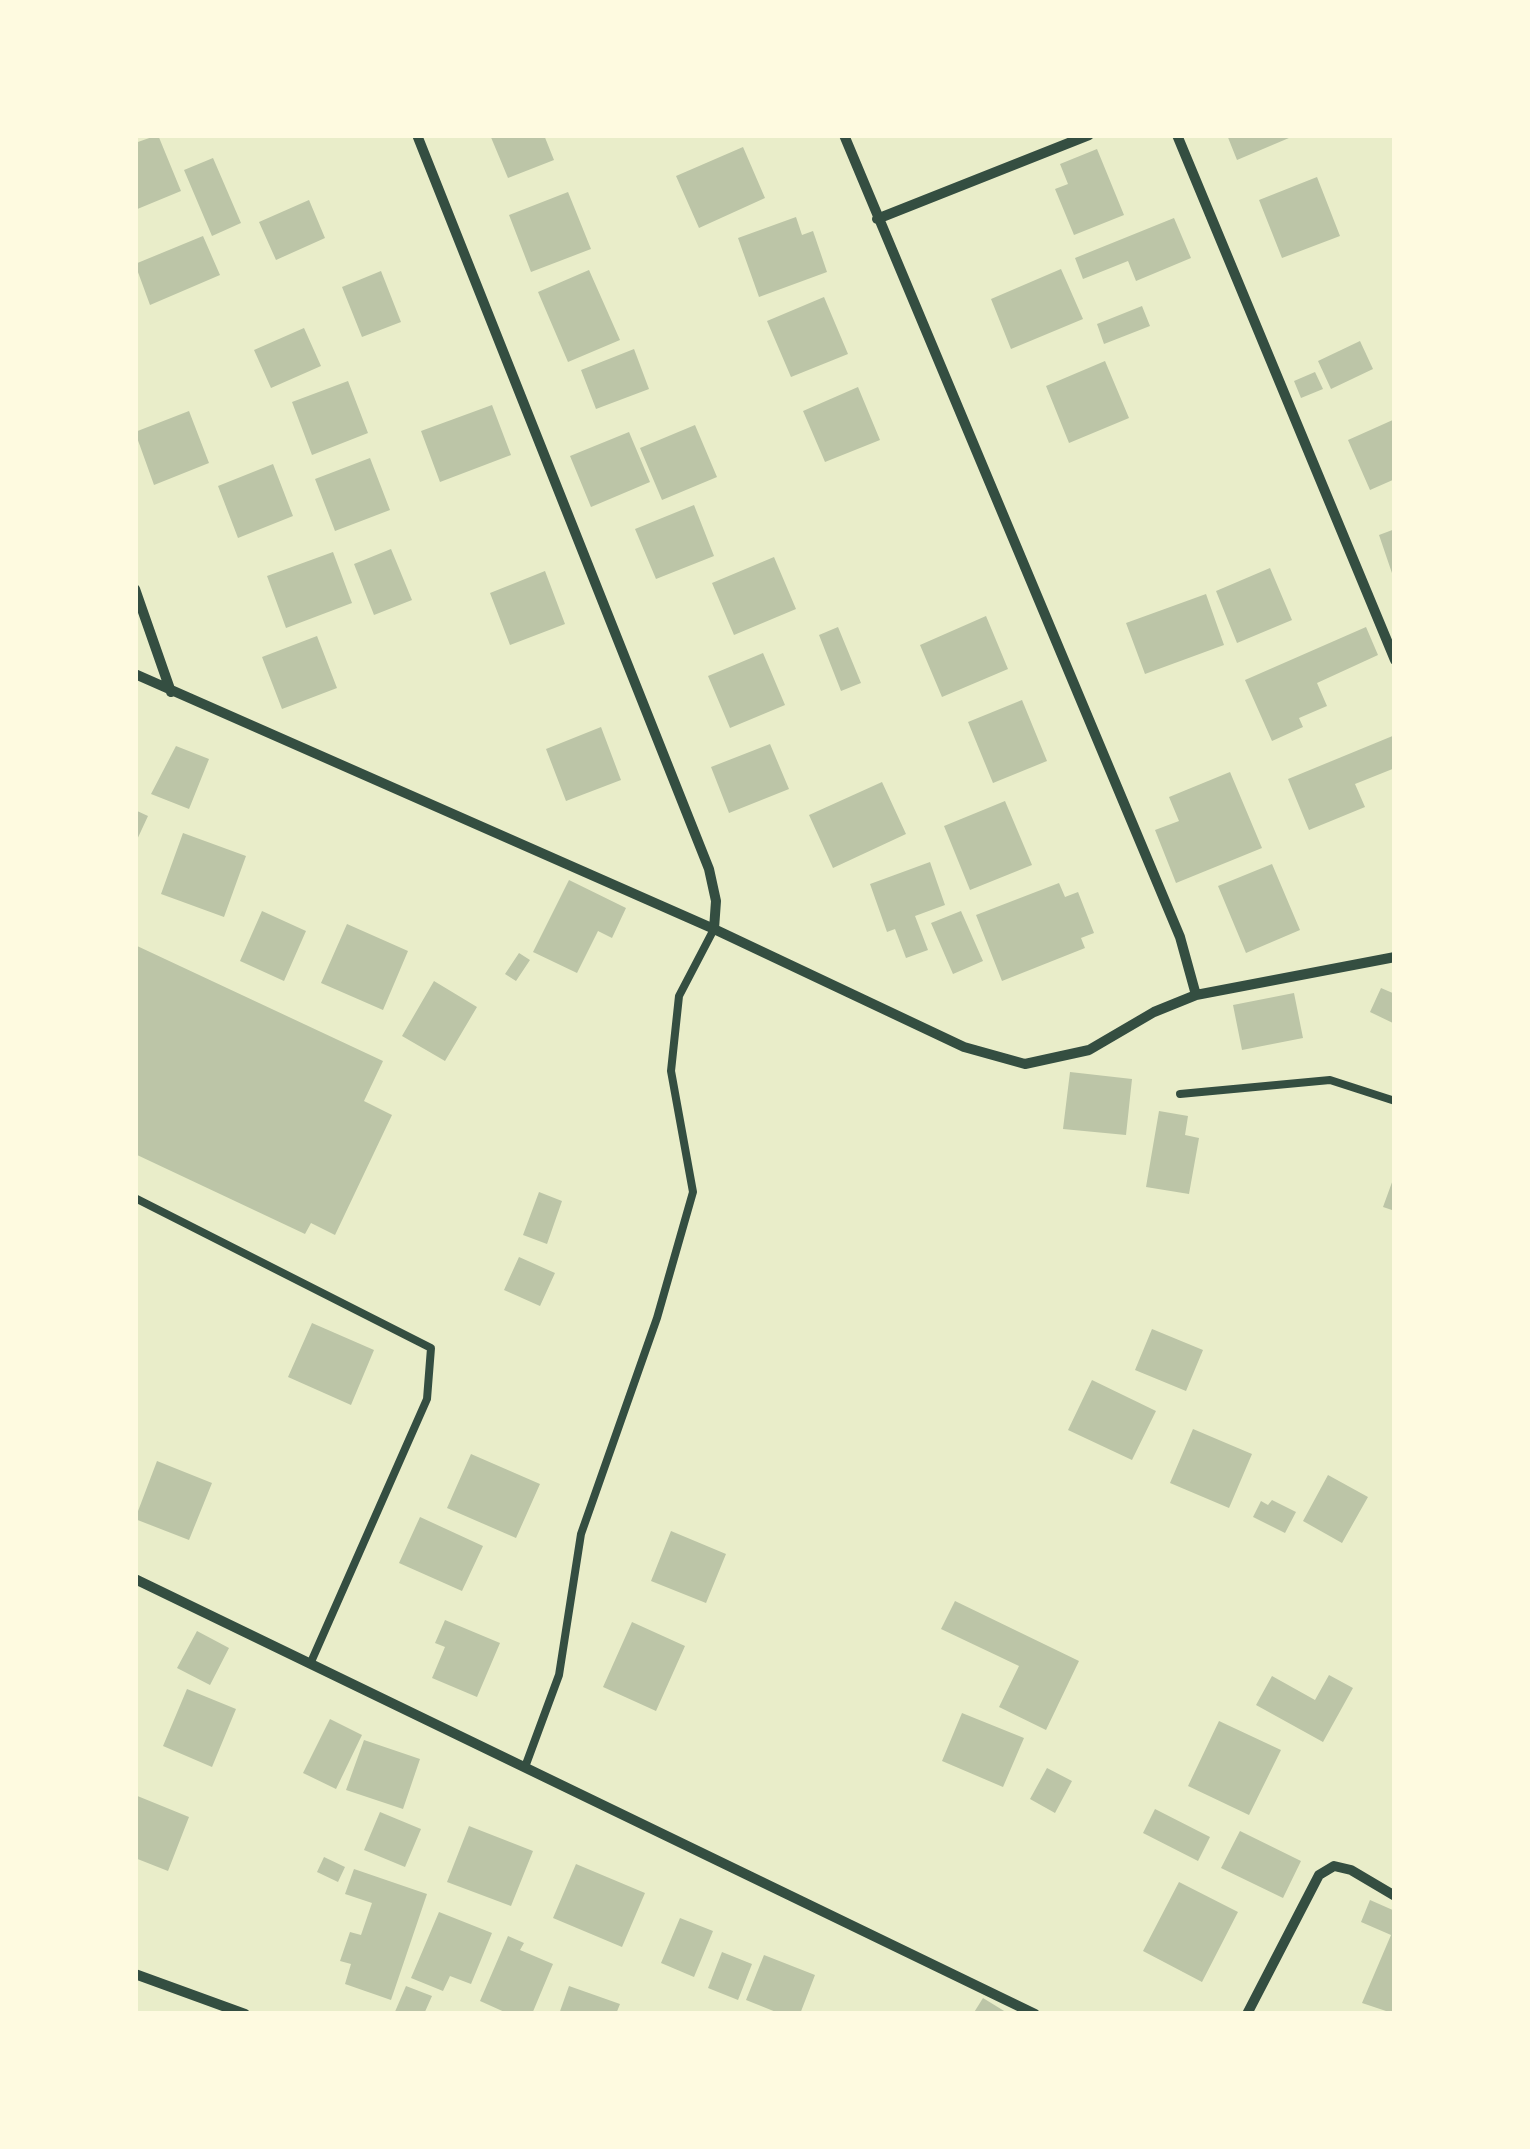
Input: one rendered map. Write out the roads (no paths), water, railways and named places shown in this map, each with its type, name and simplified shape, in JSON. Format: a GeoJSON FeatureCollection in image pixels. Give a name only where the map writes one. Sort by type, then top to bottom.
{"type":"FeatureCollection","features":[{"type":"Feature","properties":{"kind":"street"},"geometry":{"type":"LineString","coordinates":[[417,135],[709,869],[716,901],[714,929]]}},
{"type":"Feature","properties":{"kind":"street"},"geometry":{"type":"LineString","coordinates":[[844,135],[1180,938],[1196,995]]}},
{"type":"Feature","properties":{"kind":"street"},"geometry":{"type":"LineString","coordinates":[[878,219],[1089,135]]}},
{"type":"Feature","properties":{"kind":"street"},"geometry":{"type":"LineString","coordinates":[[1178,135],[1395,660]]}},
{"type":"Feature","properties":{"kind":"street"},"geometry":{"type":"LineString","coordinates":[[135,590],[172,693]]}},
{"type":"Feature","properties":{"kind":"street"},"geometry":{"type":"LineString","coordinates":[[135,674],[714,929],[964,1047],[1025,1064],[1089,1050],[1154,1012],[1196,995],[1395,957]]}},
{"type":"Feature","properties":{"kind":"street"},"geometry":{"type":"LineString","coordinates":[[135,1578],[1034,2014]]}},
{"type":"Feature","properties":{"kind":"street"},"geometry":{"type":"LineString","coordinates":[[1247,2014],[1319,1875],[1334,1866],[1350,1870],[1395,1896]]}},
{"type":"Feature","properties":{"kind":"street"},"geometry":{"type":"LineString","coordinates":[[135,1974],[244,2014]]}},
{"type":"Feature","properties":{"kind":"lane"},"geometry":{"type":"LineString","coordinates":[[525,1768],[560,1675],[581,1534],[657,1318],[693,1192],[671,1070],[678,996],[714,929]]}},
{"type":"Feature","properties":{"kind":"lane"},"geometry":{"type":"LineString","coordinates":[[1180,1094],[1330,1080],[1395,1100]]}},
{"type":"Feature","properties":{"kind":"lane"},"geometry":{"type":"LineString","coordinates":[[135,1198],[431,1348],[427,1399],[310,1662]]}}]}
